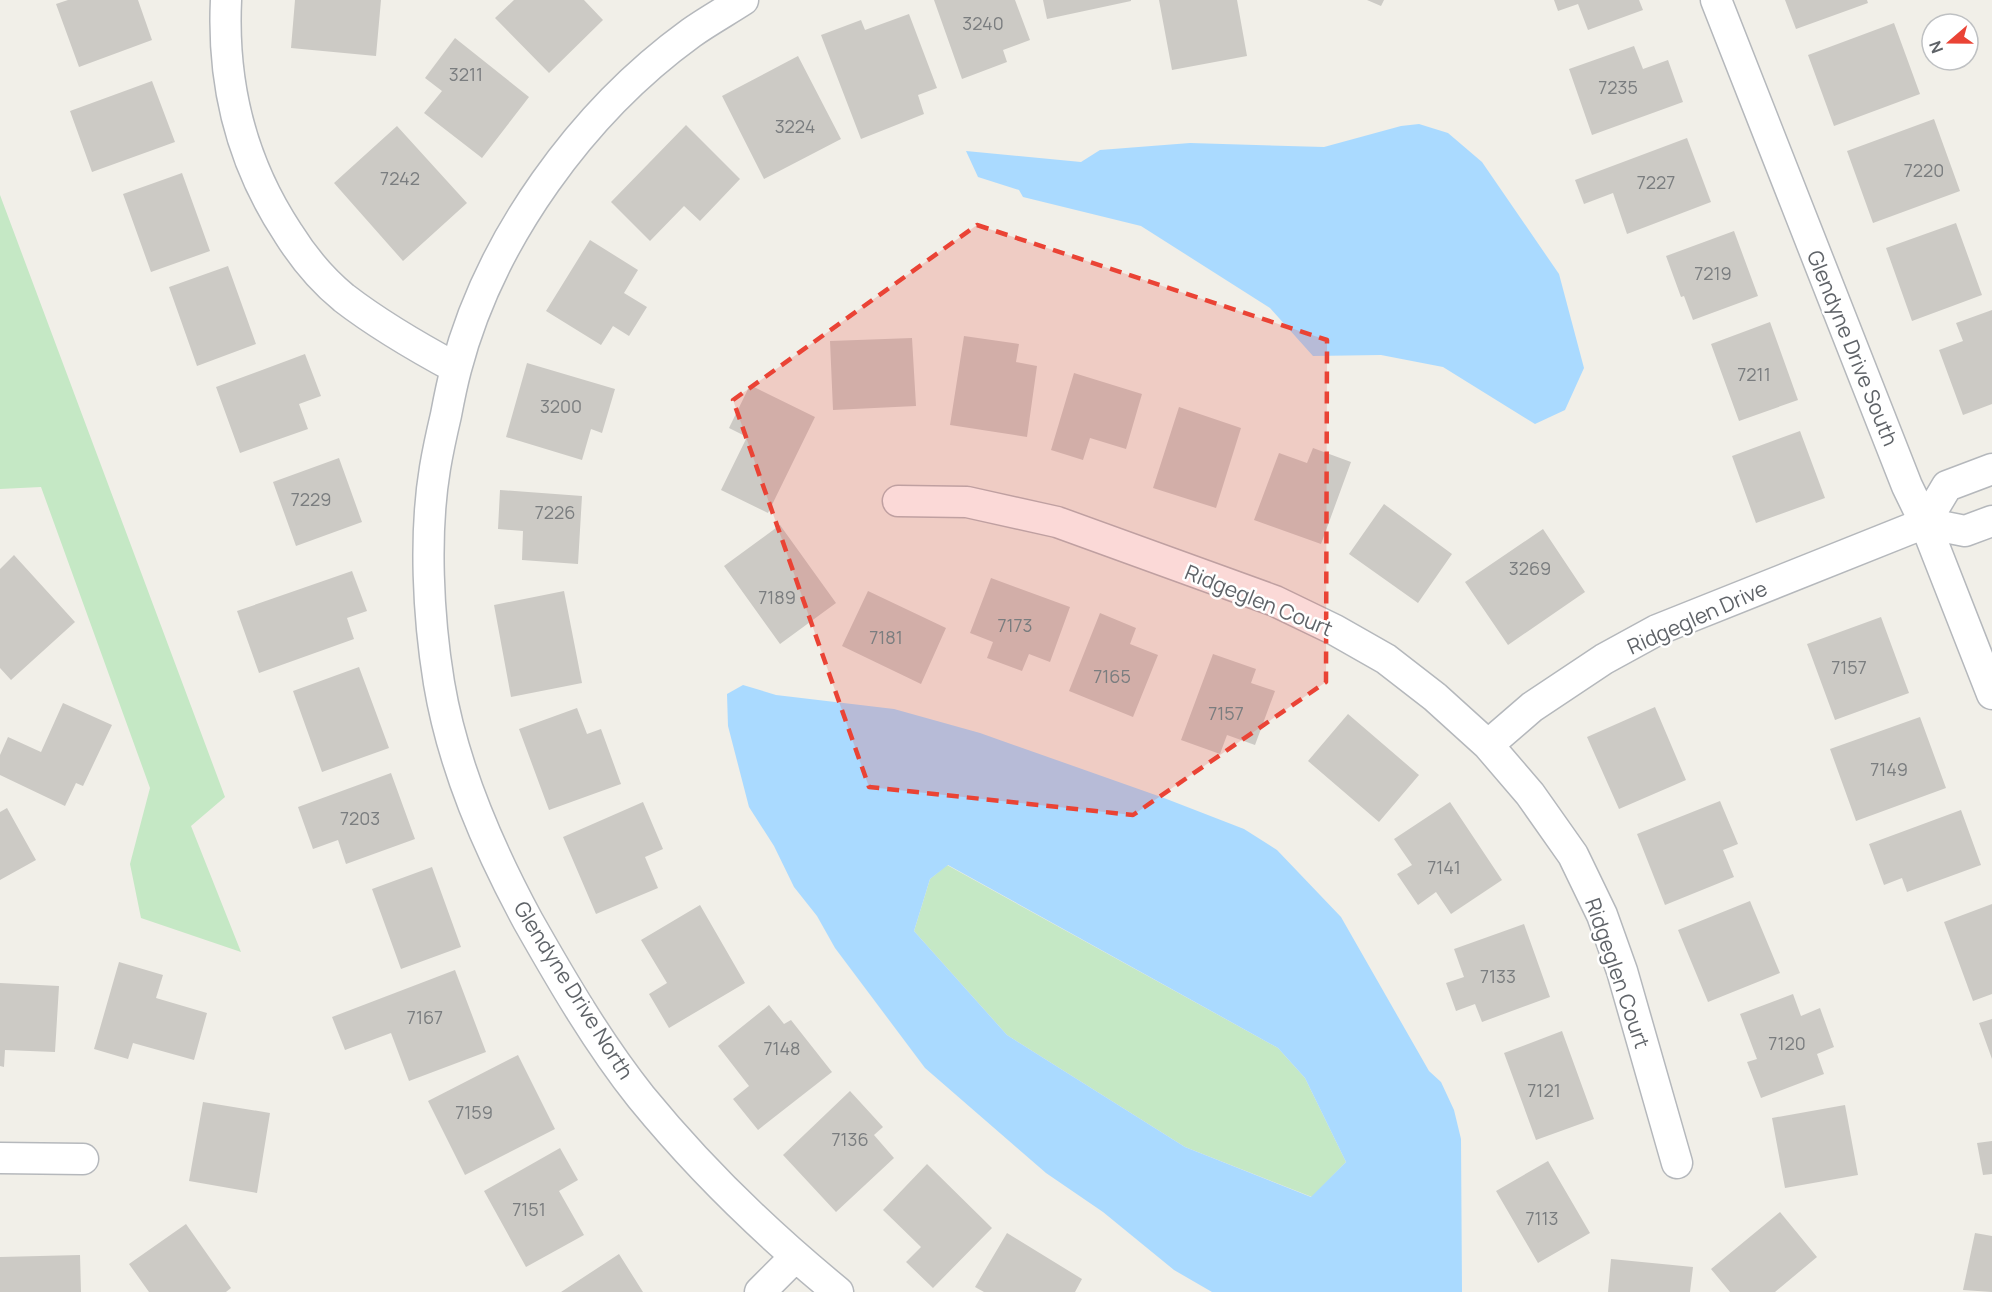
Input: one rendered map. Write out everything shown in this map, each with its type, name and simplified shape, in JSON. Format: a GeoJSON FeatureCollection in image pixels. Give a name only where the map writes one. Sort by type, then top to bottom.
{"type":"FeatureCollection","features":[{"type":"Feature","properties":{"kind":"street"},"geometry":{"type":"LineString","coordinates":[[226,0],[225,34],[230,87],[241,137],[256,179],[278,217],[305,259],[343,297],[407,342],[456,368]]}},
{"type":"Feature","properties":{"kind":"street","name":"Glendyne Drive North"},"geometry":{"type":"LineString","coordinates":[[743,0],[690,34],[636,79],[594,120],[554,169],[514,230],[483,292],[456,368],[434,471],[428,552],[432,617],[439,683],[452,742],[475,809],[509,886],[551,962],[588,1022],[640,1095],[695,1159],[795,1257],[838,1292]]}},
{"type":"Feature","properties":{"kind":"street","name":"Glendyne Drive South"},"geometry":{"type":"LineString","coordinates":[[1716,0],[1992,694]]}},
{"type":"Feature","properties":{"kind":"street"},"geometry":{"type":"LineString","coordinates":[[1992,469],[1947,486],[1925,523],[1965,531],[1992,521]]}},
{"type":"Feature","properties":{"kind":"street","name":"Ridgeglen Court"},"geometry":{"type":"LineString","coordinates":[[898,501],[968,502],[1057,522],[1275,601],[1335,630],[1386,659],[1435,697],[1488,745],[1530,794],[1573,855],[1602,915],[1622,971],[1677,1162]]}},
{"type":"Feature","properties":{"kind":"street","name":"Ridgeglen Drive"},"geometry":{"type":"LineString","coordinates":[[1488,745],[1532,707],[1604,659],[1657,630],[1925,523]]}},
{"type":"Feature","properties":{"kind":"street"},"geometry":{"type":"LineString","coordinates":[[0,1158],[83,1159]]}},
{"type":"Feature","properties":{"kind":"street"},"geometry":{"type":"LineString","coordinates":[[760,1292],[795,1257]]}},
{"type":"Feature","properties":{"kind":"highlighted area"},"geometry":{"type":"Polygon","coordinates":[[[977,225],[1327,340],[1326,682],[1133,815],[869,787],[733,400],[977,225]]]}},
{"type":"Feature","properties":{"kind":"green space"},"geometry":{"type":"Polygon","coordinates":[[[0,195],[225,797],[191,826],[241,952],[141,918],[130,864],[150,788],[41,487],[0,489],[0,195]]]}},
{"type":"Feature","properties":{"kind":"green space"},"geometry":{"type":"Polygon","coordinates":[[[947,865],[1278,1048],[1305,1078],[1346,1162],[1312,1197],[1185,1147],[1007,1035],[914,931],[930,879],[947,865]]]}},
{"type":"Feature","properties":{"kind":"water"},"geometry":{"type":"Polygon","coordinates":[[[1419,124],[1448,133],[1482,162],[1559,274],[1584,368],[1565,410],[1535,424],[1443,367],[1381,355],[1313,356],[1270,308],[1141,226],[1023,197],[1019,190],[978,177],[966,151],[1081,162],[1100,150],[1190,143],[1324,147],[1401,126],[1419,124]]]}},
{"type":"Feature","properties":{"kind":"water"},"geometry":{"type":"Polygon","coordinates":[[[743,685],[776,695],[894,709],[980,733],[1244,829],[1277,850],[1341,917],[1429,1071],[1441,1082],[1454,1110],[1461,1139],[1462,1292],[1212,1292],[1174,1270],[1103,1212],[1046,1173],[925,1068],[835,948],[817,916],[794,887],[774,846],[749,807],[728,726],[727,694],[743,685]],[[948,865],[930,879],[914,931],[1007,1035],[1185,1147],[1311,1197],[1346,1162],[1305,1078],[1278,1048],[948,865]]]}},
{"type":"Feature","properties":{"kind":"building"},"geometry":{"type":"Polygon","coordinates":[[[68,0],[138,0],[152,40],[79,67],[56,4],[68,0]]]}},
{"type":"Feature","properties":{"kind":"building"},"geometry":{"type":"Polygon","coordinates":[[[295,0],[381,0],[376,56],[291,48],[295,0]]]}},
{"type":"Feature","properties":{"kind":"building"},"geometry":{"type":"Polygon","coordinates":[[[514,0],[584,0],[603,20],[549,73],[495,18],[514,0]]]}},
{"type":"Feature","properties":{"kind":"building"},"geometry":{"type":"Polygon","coordinates":[[[934,0],[1015,0],[1030,40],[1003,50],[1007,62],[962,79],[934,0]]]}},
{"type":"Feature","properties":{"kind":"building"},"geometry":{"type":"Polygon","coordinates":[[[1043,0],[1131,0],[1131,1],[1047,19],[1043,0]]]}},
{"type":"Feature","properties":{"kind":"building"},"geometry":{"type":"Polygon","coordinates":[[[1159,0],[1237,0],[1247,56],[1172,70],[1159,0]]]}},
{"type":"Feature","properties":{"kind":"building"},"geometry":{"type":"Polygon","coordinates":[[[1367,0],[1384,0],[1381,6],[1367,0]]]}},
{"type":"Feature","properties":{"kind":"building"},"geometry":{"type":"Polygon","coordinates":[[[1554,0],[1639,0],[1643,10],[1588,30],[1578,4],[1558,11],[1554,0]]]}},
{"type":"Feature","properties":{"kind":"building"},"geometry":{"type":"Polygon","coordinates":[[[1785,0],[1867,0],[1868,3],[1796,29],[1785,0]]]}},
{"type":"Feature","properties":{"kind":"building"},"geometry":{"type":"Polygon","coordinates":[[[909,14],[937,88],[918,95],[924,114],[861,139],[821,35],[861,20],[865,30],[909,14]]]}},
{"type":"Feature","properties":{"kind":"building"},"geometry":{"type":"Polygon","coordinates":[[[1894,23],[1920,94],[1834,126],[1808,55],[1894,23]]]}},
{"type":"Feature","properties":{"kind":"building"},"geometry":{"type":"Polygon","coordinates":[[[455,38],[529,97],[482,158],[424,113],[442,91],[425,78],[455,38]]]}},
{"type":"Feature","properties":{"kind":"building"},"geometry":{"type":"Polygon","coordinates":[[[1634,46],[1643,69],[1668,60],[1683,102],[1592,135],[1569,69],[1634,46]]]}},
{"type":"Feature","properties":{"kind":"building"},"geometry":{"type":"Polygon","coordinates":[[[798,56],[841,139],[764,179],[722,96],[798,56]]]}},
{"type":"Feature","properties":{"kind":"building"},"geometry":{"type":"Polygon","coordinates":[[[152,81],[175,142],[92,172],[70,111],[152,81]]]}},
{"type":"Feature","properties":{"kind":"building"},"geometry":{"type":"Polygon","coordinates":[[[1934,119],[1960,191],[1873,223],[1847,151],[1934,119]]]}},
{"type":"Feature","properties":{"kind":"building"},"geometry":{"type":"Polygon","coordinates":[[[686,125],[740,179],[700,221],[684,206],[650,241],[611,202],[686,125]]]}},
{"type":"Feature","properties":{"kind":"building"},"geometry":{"type":"Polygon","coordinates":[[[397,126],[467,203],[403,261],[334,183],[397,126]]]}},
{"type":"Feature","properties":{"kind":"building"},"geometry":{"type":"Polygon","coordinates":[[[1687,138],[1711,202],[1627,234],[1613,193],[1584,204],[1575,180],[1687,138]]]}},
{"type":"Feature","properties":{"kind":"building"},"geometry":{"type":"Polygon","coordinates":[[[182,173],[210,251],[151,272],[123,194],[182,173]]]}},
{"type":"Feature","properties":{"kind":"building"},"geometry":{"type":"Polygon","coordinates":[[[1956,223],[1982,295],[1912,321],[1886,248],[1956,223]]]}},
{"type":"Feature","properties":{"kind":"building"},"geometry":{"type":"Polygon","coordinates":[[[1734,231],[1758,296],[1693,320],[1684,296],[1681,297],[1666,256],[1734,231]]]}},
{"type":"Feature","properties":{"kind":"building"},"geometry":{"type":"Polygon","coordinates":[[[590,240],[638,270],[624,293],[647,307],[629,336],[613,326],[601,345],[546,311],[590,240]]]}},
{"type":"Feature","properties":{"kind":"building"},"geometry":{"type":"Polygon","coordinates":[[[228,266],[256,344],[197,366],[169,287],[228,266]]]}},
{"type":"Feature","properties":{"kind":"building"},"geometry":{"type":"Polygon","coordinates":[[[1992,310],[1992,404],[1963,415],[1939,350],[1963,341],[1956,323],[1992,310]]]}},
{"type":"Feature","properties":{"kind":"building"},"geometry":{"type":"Polygon","coordinates":[[[1770,322],[1798,400],[1739,421],[1711,344],[1770,322]]]}},
{"type":"Feature","properties":{"kind":"building"},"geometry":{"type":"Polygon","coordinates":[[[964,336],[1019,344],[1016,362],[1037,366],[1027,437],[950,425],[964,336]]]}},
{"type":"Feature","properties":{"kind":"building"},"geometry":{"type":"Polygon","coordinates":[[[912,338],[916,406],[833,410],[830,341],[912,338]]]}},
{"type":"Feature","properties":{"kind":"building"},"geometry":{"type":"Polygon","coordinates":[[[305,354],[321,396],[299,404],[308,429],[240,453],[216,387],[305,354]]]}},
{"type":"Feature","properties":{"kind":"building"},"geometry":{"type":"Polygon","coordinates":[[[527,363],[615,389],[602,433],[591,429],[582,460],[506,437],[527,363]]]}},
{"type":"Feature","properties":{"kind":"building"},"geometry":{"type":"Polygon","coordinates":[[[1074,373],[1142,394],[1126,449],[1090,438],[1083,460],[1051,450],[1074,373]]]}},
{"type":"Feature","properties":{"kind":"building"},"geometry":{"type":"Polygon","coordinates":[[[750,385],[815,417],[768,513],[721,490],[747,437],[729,428],[750,385]]]}},
{"type":"Feature","properties":{"kind":"building"},"geometry":{"type":"Polygon","coordinates":[[[1179,407],[1241,428],[1216,508],[1153,488],[1179,407]]]}},
{"type":"Feature","properties":{"kind":"building"},"geometry":{"type":"Polygon","coordinates":[[[1800,431],[1825,498],[1756,523],[1732,456],[1800,431]]]}},
{"type":"Feature","properties":{"kind":"building"},"geometry":{"type":"Polygon","coordinates":[[[1313,448],[1351,462],[1321,544],[1254,520],[1279,453],[1307,463],[1313,448]]]}},
{"type":"Feature","properties":{"kind":"building"},"geometry":{"type":"Polygon","coordinates":[[[339,458],[362,522],[296,546],[273,482],[339,458]]]}},
{"type":"Feature","properties":{"kind":"building"},"geometry":{"type":"Polygon","coordinates":[[[500,490],[582,496],[578,564],[522,560],[523,531],[498,529],[500,490]]]}},
{"type":"Feature","properties":{"kind":"building"},"geometry":{"type":"Polygon","coordinates":[[[1384,504],[1452,554],[1418,603],[1349,554],[1384,504]]]}},
{"type":"Feature","properties":{"kind":"building"},"geometry":{"type":"Polygon","coordinates":[[[780,525],[836,603],[780,644],[724,566],[780,525]]]}},
{"type":"Feature","properties":{"kind":"building"},"geometry":{"type":"Polygon","coordinates":[[[1543,529],[1585,592],[1508,645],[1465,582],[1543,529]]]}},
{"type":"Feature","properties":{"kind":"building"},"geometry":{"type":"Polygon","coordinates":[[[14,555],[75,622],[11,680],[0,668],[0,569],[14,555]]]}},
{"type":"Feature","properties":{"kind":"building"},"geometry":{"type":"Polygon","coordinates":[[[352,571],[367,611],[347,618],[354,639],[259,673],[237,611],[352,571]]]}},
{"type":"Feature","properties":{"kind":"building"},"geometry":{"type":"Polygon","coordinates":[[[991,578],[1070,607],[1050,662],[1029,654],[1022,671],[987,658],[993,642],[970,633],[991,578]]]}},
{"type":"Feature","properties":{"kind":"building"},"geometry":{"type":"Polygon","coordinates":[[[564,591],[582,683],[511,697],[494,605],[564,591]]]}},
{"type":"Feature","properties":{"kind":"building"},"geometry":{"type":"Polygon","coordinates":[[[868,591],[946,628],[921,684],[842,646],[868,591]]]}},
{"type":"Feature","properties":{"kind":"building"},"geometry":{"type":"Polygon","coordinates":[[[1100,613],[1136,628],[1130,644],[1158,655],[1133,717],[1069,691],[1100,613]]]}},
{"type":"Feature","properties":{"kind":"building"},"geometry":{"type":"Polygon","coordinates":[[[1881,617],[1909,693],[1835,720],[1807,644],[1881,617]]]}},
{"type":"Feature","properties":{"kind":"building"},"geometry":{"type":"Polygon","coordinates":[[[1213,654],[1256,669],[1251,683],[1275,691],[1255,745],[1227,735],[1220,754],[1181,740],[1213,654]]]}},
{"type":"Feature","properties":{"kind":"building"},"geometry":{"type":"Polygon","coordinates":[[[359,667],[389,748],[322,772],[293,691],[359,667]]]}},
{"type":"Feature","properties":{"kind":"building"},"geometry":{"type":"Polygon","coordinates":[[[63,703],[112,725],[83,786],[76,783],[65,806],[0,775],[0,755],[8,737],[41,752],[63,703]]]}},
{"type":"Feature","properties":{"kind":"building"},"geometry":{"type":"Polygon","coordinates":[[[1655,707],[1686,780],[1619,809],[1587,737],[1655,707]]]}},
{"type":"Feature","properties":{"kind":"building"},"geometry":{"type":"Polygon","coordinates":[[[577,708],[587,734],[601,729],[621,784],[549,810],[519,729],[577,708]]]}},
{"type":"Feature","properties":{"kind":"building"},"geometry":{"type":"Polygon","coordinates":[[[1348,714],[1419,775],[1379,822],[1308,761],[1348,714]]]}},
{"type":"Feature","properties":{"kind":"building"},"geometry":{"type":"Polygon","coordinates":[[[1920,717],[1946,788],[1856,821],[1830,749],[1920,717]]]}},
{"type":"Feature","properties":{"kind":"building"},"geometry":{"type":"Polygon","coordinates":[[[391,773],[415,839],[346,864],[338,840],[313,849],[298,807],[391,773]]]}},
{"type":"Feature","properties":{"kind":"building"},"geometry":{"type":"Polygon","coordinates":[[[1720,801],[1738,844],[1723,850],[1734,877],[1665,905],[1637,834],[1720,801]]]}},
{"type":"Feature","properties":{"kind":"building"},"geometry":{"type":"Polygon","coordinates":[[[643,802],[663,849],[645,857],[658,888],[596,914],[563,837],[643,802]]]}},
{"type":"Feature","properties":{"kind":"building"},"geometry":{"type":"Polygon","coordinates":[[[1450,802],[1502,880],[1451,914],[1436,892],[1418,905],[1397,874],[1412,865],[1394,839],[1450,802]]]}},
{"type":"Feature","properties":{"kind":"building"},"geometry":{"type":"Polygon","coordinates":[[[7,808],[36,860],[0,880],[0,812],[7,808]]]}},
{"type":"Feature","properties":{"kind":"building"},"geometry":{"type":"Polygon","coordinates":[[[1961,810],[1981,865],[1907,892],[1902,878],[1884,885],[1869,844],[1961,810]]]}},
{"type":"Feature","properties":{"kind":"building"},"geometry":{"type":"Polygon","coordinates":[[[432,867],[461,947],[401,969],[372,889],[432,867]]]}},
{"type":"Feature","properties":{"kind":"building"},"geometry":{"type":"Polygon","coordinates":[[[1750,901],[1780,973],[1708,1002],[1678,930],[1750,901]]]}},
{"type":"Feature","properties":{"kind":"building"},"geometry":{"type":"Polygon","coordinates":[[[1992,904],[1992,994],[1973,1001],[1944,922],[1992,904]]]}},
{"type":"Feature","properties":{"kind":"building"},"geometry":{"type":"Polygon","coordinates":[[[700,905],[745,983],[669,1028],[649,994],[667,983],[641,940],[700,905]]]}},
{"type":"Feature","properties":{"kind":"building"},"geometry":{"type":"Polygon","coordinates":[[[1524,924],[1550,997],[1482,1022],[1475,1004],[1456,1011],[1446,983],[1464,977],[1454,949],[1524,924]]]}},
{"type":"Feature","properties":{"kind":"building"},"geometry":{"type":"Polygon","coordinates":[[[119,962],[163,975],[156,998],[207,1013],[194,1060],[133,1043],[128,1059],[94,1049],[119,962]]]}},
{"type":"Feature","properties":{"kind":"building"},"geometry":{"type":"Polygon","coordinates":[[[455,970],[486,1052],[409,1081],[391,1033],[345,1050],[332,1017],[455,970]]]}},
{"type":"Feature","properties":{"kind":"building"},"geometry":{"type":"Polygon","coordinates":[[[0,983],[59,986],[55,1052],[5,1050],[4,1067],[0,1066],[0,983]]]}},
{"type":"Feature","properties":{"kind":"building"},"geometry":{"type":"Polygon","coordinates":[[[1793,994],[1801,1016],[1820,1008],[1834,1047],[1817,1054],[1824,1074],[1761,1098],[1747,1062],[1757,1059],[1740,1014],[1793,994]]]}},
{"type":"Feature","properties":{"kind":"building"},"geometry":{"type":"Polygon","coordinates":[[[769,1005],[784,1024],[791,1020],[832,1072],[758,1130],[733,1099],[749,1086],[718,1046],[769,1005]]]}},
{"type":"Feature","properties":{"kind":"building"},"geometry":{"type":"Polygon","coordinates":[[[1992,1019],[1992,1059],[1979,1023],[1992,1019]]]}},
{"type":"Feature","properties":{"kind":"building"},"geometry":{"type":"Polygon","coordinates":[[[1562,1031],[1594,1119],[1536,1140],[1504,1053],[1562,1031]]]}},
{"type":"Feature","properties":{"kind":"building"},"geometry":{"type":"Polygon","coordinates":[[[518,1055],[555,1129],[465,1175],[428,1101],[518,1055]]]}},
{"type":"Feature","properties":{"kind":"building"},"geometry":{"type":"Polygon","coordinates":[[[850,1091],[883,1127],[874,1135],[894,1158],[836,1212],[783,1155],[850,1091]]]}},
{"type":"Feature","properties":{"kind":"building"},"geometry":{"type":"Polygon","coordinates":[[[203,1102],[270,1113],[257,1193],[189,1181],[203,1102]]]}},
{"type":"Feature","properties":{"kind":"building"},"geometry":{"type":"Polygon","coordinates":[[[1845,1105],[1858,1175],[1785,1188],[1772,1118],[1845,1105]]]}},
{"type":"Feature","properties":{"kind":"building"},"geometry":{"type":"Polygon","coordinates":[[[1992,1141],[1992,1174],[1983,1175],[1977,1143],[1992,1141]]]}},
{"type":"Feature","properties":{"kind":"building"},"geometry":{"type":"Polygon","coordinates":[[[560,1148],[578,1180],[559,1191],[584,1235],[526,1267],[484,1191],[560,1148]]]}},
{"type":"Feature","properties":{"kind":"building"},"geometry":{"type":"Polygon","coordinates":[[[1548,1161],[1590,1233],[1538,1263],[1496,1191],[1548,1161]]]}},
{"type":"Feature","properties":{"kind":"building"},"geometry":{"type":"Polygon","coordinates":[[[927,1164],[992,1228],[933,1288],[906,1262],[921,1247],[883,1210],[927,1164]]]}},
{"type":"Feature","properties":{"kind":"building"},"geometry":{"type":"Polygon","coordinates":[[[1780,1212],[1817,1257],[1775,1292],[1730,1292],[1711,1269],[1780,1212]]]}},
{"type":"Feature","properties":{"kind":"building"},"geometry":{"type":"Polygon","coordinates":[[[186,1224],[231,1288],[226,1292],[149,1292],[129,1264],[186,1224]]]}},
{"type":"Feature","properties":{"kind":"building"},"geometry":{"type":"Polygon","coordinates":[[[1007,1233],[1082,1279],[1075,1292],[984,1292],[975,1287],[1007,1233]]]}},
{"type":"Feature","properties":{"kind":"building"},"geometry":{"type":"Polygon","coordinates":[[[1975,1233],[1992,1236],[1992,1292],[1963,1290],[1975,1233]]]}},
{"type":"Feature","properties":{"kind":"building"},"geometry":{"type":"Polygon","coordinates":[[[619,1254],[643,1292],[561,1292],[619,1254]]]}},
{"type":"Feature","properties":{"kind":"building"},"geometry":{"type":"Polygon","coordinates":[[[80,1255],[81,1292],[0,1292],[0,1257],[80,1255]]]}},
{"type":"Feature","properties":{"kind":"building"},"geometry":{"type":"Polygon","coordinates":[[[1611,1259],[1693,1267],[1690,1292],[1608,1292],[1611,1259]]]}}]}
